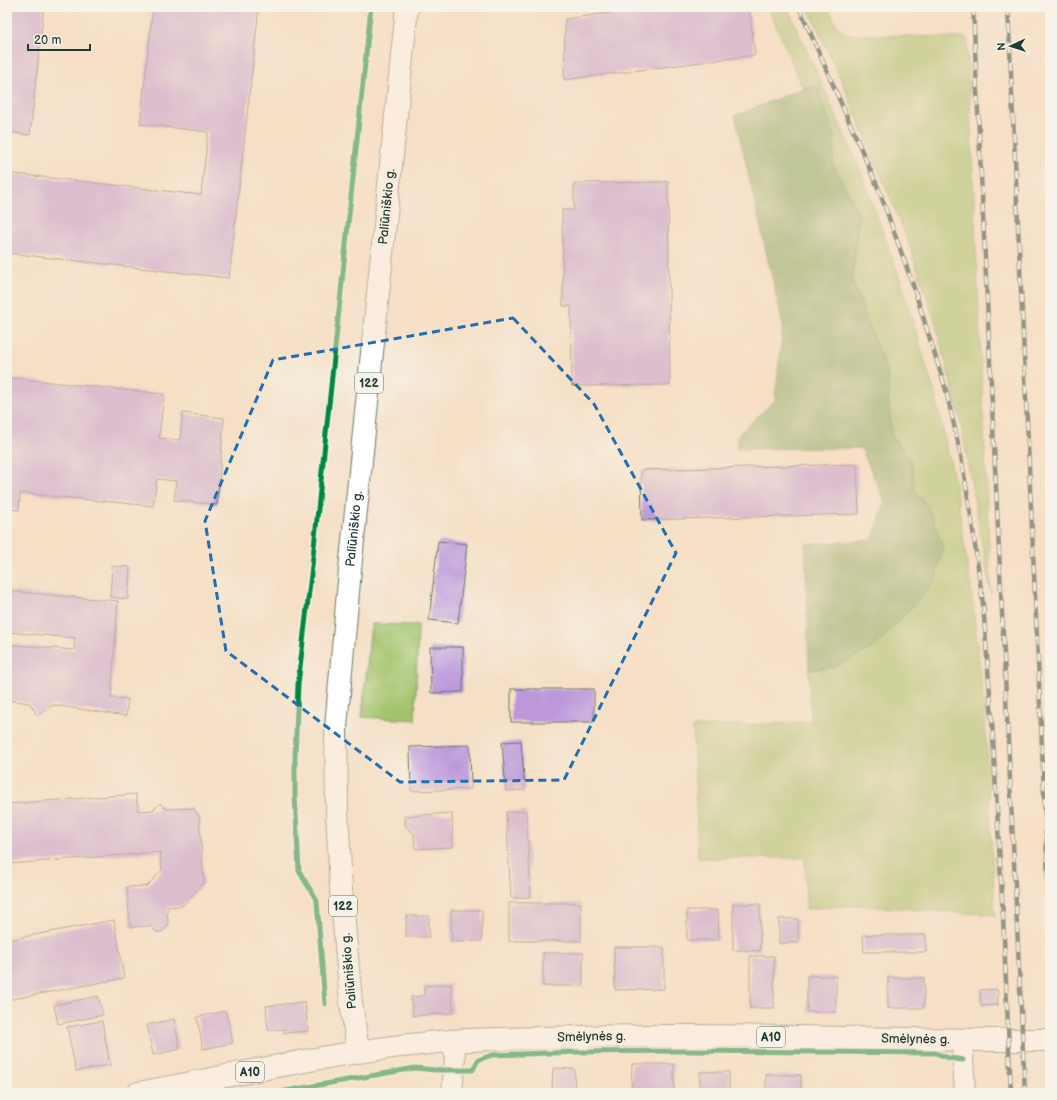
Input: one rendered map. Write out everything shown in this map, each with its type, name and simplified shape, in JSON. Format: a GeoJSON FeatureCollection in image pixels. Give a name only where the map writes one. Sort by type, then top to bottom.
{"type":"FeatureCollection","features":[{"type":"Feature","properties":{"kind":"main road","name":"Paliūniškio g."},"geometry":{"type":"LineString","coordinates":[[358,1051],[351,1002],[341,888],[337,810],[336,727],[349,578],[407,7]]}},
{"type":"Feature","properties":{"kind":"main road","name":"Smėlynės g."},"geometry":{"type":"LineString","coordinates":[[138,1093],[358,1051],[454,1041],[688,1035],[962,1040],[1050,1040]]}},
{"type":"Feature","properties":{"kind":"street"},"geometry":{"type":"LineString","coordinates":[[962,1040],[965,1093]]}},
{"type":"Feature","properties":{"kind":"street"},"geometry":{"type":"LineString","coordinates":[[452,1093],[454,1041]]}},
{"type":"Feature","properties":{"kind":"highlighted area"},"geometry":{"type":"Polygon","coordinates":[[[513,318],[594,404],[676,553],[564,780],[400,782],[226,651],[205,521],[273,360],[513,318]]]}},
{"type":"Feature","properties":{"kind":"green space"},"geometry":{"type":"Polygon","coordinates":[[[768,7],[787,7],[859,167],[899,276],[934,391],[955,483],[972,597],[985,718],[995,915],[855,905],[806,909],[805,858],[698,858],[693,727],[811,722],[809,670],[834,667],[928,507],[914,489],[912,463],[891,435],[887,374],[852,280],[859,214],[833,165],[835,136],[821,100],[818,87],[803,88],[768,7]]]}},
{"type":"Feature","properties":{"kind":"green space"},"geometry":{"type":"Polygon","coordinates":[[[808,7],[828,7],[836,24],[845,34],[967,38],[991,594],[960,418],[935,321],[906,236],[846,91],[808,7]]]}},
{"type":"Feature","properties":{"kind":"green space"},"geometry":{"type":"Polygon","coordinates":[[[818,87],[821,100],[835,136],[833,165],[859,214],[852,280],[887,374],[891,435],[912,463],[914,489],[928,507],[943,547],[935,581],[875,647],[834,667],[809,670],[805,544],[872,540],[885,502],[861,448],[736,449],[739,434],[775,400],[783,325],[735,116],[803,88],[818,87]]]}},
{"type":"Feature","properties":{"kind":"green space"},"geometry":{"type":"Polygon","coordinates":[[[371,624],[418,625],[415,720],[362,717],[371,624]]]}},
{"type":"Feature","properties":{"kind":"building"},"geometry":{"type":"Polygon","coordinates":[[[7,7],[44,7],[30,135],[7,132],[7,7]]]}},
{"type":"Feature","properties":{"kind":"building"},"geometry":{"type":"Polygon","coordinates":[[[153,7],[259,7],[229,278],[7,253],[7,173],[201,195],[208,132],[140,124],[153,7]]]}},
{"type":"Feature","properties":{"kind":"building"},"geometry":{"type":"Polygon","coordinates":[[[654,7],[749,7],[755,55],[564,80],[565,19],[654,7]]]}},
{"type":"Feature","properties":{"kind":"building"},"geometry":{"type":"Polygon","coordinates":[[[668,182],[670,385],[572,386],[571,306],[563,306],[562,210],[574,210],[574,183],[668,182]]]}},
{"type":"Feature","properties":{"kind":"building"},"geometry":{"type":"Polygon","coordinates":[[[11,378],[164,394],[159,438],[180,440],[183,413],[224,418],[217,505],[174,500],[176,481],[157,479],[153,506],[20,493],[19,510],[7,509],[7,414],[11,378]]]}},
{"type":"Feature","properties":{"kind":"building"},"geometry":{"type":"Polygon","coordinates":[[[857,464],[859,514],[642,520],[641,470],[857,464]]]}},
{"type":"Feature","properties":{"kind":"building"},"geometry":{"type":"Polygon","coordinates":[[[438,541],[467,544],[458,623],[429,620],[438,541]]]}},
{"type":"Feature","properties":{"kind":"building"},"geometry":{"type":"Polygon","coordinates":[[[112,566],[130,567],[128,599],[110,597],[112,566]]]}},
{"type":"Feature","properties":{"kind":"building"},"geometry":{"type":"Polygon","coordinates":[[[7,591],[118,601],[111,698],[128,699],[126,716],[53,705],[37,715],[30,703],[7,700],[7,644],[74,650],[75,638],[7,632],[7,591]]]}},
{"type":"Feature","properties":{"kind":"building"},"geometry":{"type":"Polygon","coordinates":[[[430,647],[463,647],[463,692],[431,693],[430,647]]]}},
{"type":"Feature","properties":{"kind":"building"},"geometry":{"type":"Polygon","coordinates":[[[511,689],[594,689],[594,722],[511,722],[511,689]]]}},
{"type":"Feature","properties":{"kind":"building"},"geometry":{"type":"Polygon","coordinates":[[[521,741],[525,790],[506,791],[502,742],[521,741]]]}},
{"type":"Feature","properties":{"kind":"building"},"geometry":{"type":"Polygon","coordinates":[[[470,745],[471,789],[411,791],[410,747],[470,745]]]}},
{"type":"Feature","properties":{"kind":"building"},"geometry":{"type":"Polygon","coordinates":[[[136,794],[138,811],[153,810],[160,803],[166,809],[192,808],[199,816],[204,883],[182,906],[167,907],[168,926],[161,932],[156,932],[150,926],[130,927],[127,887],[147,886],[162,870],[160,852],[8,864],[7,804],[136,794]]]}},
{"type":"Feature","properties":{"kind":"building"},"geometry":{"type":"Polygon","coordinates":[[[526,811],[531,897],[511,898],[506,812],[526,811]]]}},
{"type":"Feature","properties":{"kind":"building"},"geometry":{"type":"Polygon","coordinates":[[[452,813],[453,847],[415,849],[414,833],[405,826],[405,816],[452,813]]]}},
{"type":"Feature","properties":{"kind":"building"},"geometry":{"type":"Polygon","coordinates":[[[509,903],[581,903],[581,941],[509,941],[509,903]]]}},
{"type":"Feature","properties":{"kind":"building"},"geometry":{"type":"Polygon","coordinates":[[[733,904],[760,904],[760,951],[733,950],[733,904]]]}},
{"type":"Feature","properties":{"kind":"building"},"geometry":{"type":"Polygon","coordinates":[[[451,910],[482,910],[482,941],[451,942],[451,910]]]}},
{"type":"Feature","properties":{"kind":"building"},"geometry":{"type":"Polygon","coordinates":[[[687,910],[718,910],[719,940],[687,940],[687,910]]]}},
{"type":"Feature","properties":{"kind":"building"},"geometry":{"type":"Polygon","coordinates":[[[406,916],[429,916],[429,937],[406,937],[406,916]]]}},
{"type":"Feature","properties":{"kind":"building"},"geometry":{"type":"Polygon","coordinates":[[[779,919],[798,919],[798,943],[779,943],[779,919]]]}},
{"type":"Feature","properties":{"kind":"building"},"geometry":{"type":"Polygon","coordinates":[[[114,920],[124,978],[7,1000],[7,940],[114,920]]]}},
{"type":"Feature","properties":{"kind":"building"},"geometry":{"type":"Polygon","coordinates":[[[863,935],[926,935],[926,952],[864,952],[863,935]]]}},
{"type":"Feature","properties":{"kind":"building"},"geometry":{"type":"Polygon","coordinates":[[[614,947],[664,947],[664,989],[615,990],[614,947]]]}},
{"type":"Feature","properties":{"kind":"building"},"geometry":{"type":"Polygon","coordinates":[[[543,953],[583,953],[583,986],[543,986],[543,953]]]}},
{"type":"Feature","properties":{"kind":"building"},"geometry":{"type":"Polygon","coordinates":[[[750,956],[774,956],[774,1008],[750,1008],[750,956]]]}},
{"type":"Feature","properties":{"kind":"building"},"geometry":{"type":"Polygon","coordinates":[[[807,976],[836,976],[836,1012],[807,1012],[807,976]]]}},
{"type":"Feature","properties":{"kind":"building"},"geometry":{"type":"Polygon","coordinates":[[[888,978],[924,978],[924,1008],[888,1008],[888,978]]]}},
{"type":"Feature","properties":{"kind":"building"},"geometry":{"type":"Polygon","coordinates":[[[451,984],[453,1013],[413,1016],[411,997],[424,996],[424,986],[451,984]]]}},
{"type":"Feature","properties":{"kind":"building"},"geometry":{"type":"Polygon","coordinates":[[[997,989],[998,1005],[981,1006],[980,990],[997,989]]]}},
{"type":"Feature","properties":{"kind":"building"},"geometry":{"type":"Polygon","coordinates":[[[98,996],[103,1015],[58,1024],[54,1005],[98,996]]]}},
{"type":"Feature","properties":{"kind":"building"},"geometry":{"type":"Polygon","coordinates":[[[305,1002],[308,1031],[284,1033],[284,1029],[268,1030],[266,1006],[305,1002]]]}},
{"type":"Feature","properties":{"kind":"building"},"geometry":{"type":"Polygon","coordinates":[[[226,1011],[233,1043],[203,1049],[197,1017],[226,1011]]]}},
{"type":"Feature","properties":{"kind":"building"},"geometry":{"type":"Polygon","coordinates":[[[174,1019],[180,1049],[153,1055],[147,1025],[174,1019]]]}},
{"type":"Feature","properties":{"kind":"building"},"geometry":{"type":"Polygon","coordinates":[[[102,1021],[110,1065],[76,1071],[67,1027],[102,1021]]]}},
{"type":"Feature","properties":{"kind":"building"},"geometry":{"type":"Polygon","coordinates":[[[632,1064],[674,1064],[674,1093],[631,1093],[632,1064]]]}},
{"type":"Feature","properties":{"kind":"building"},"geometry":{"type":"Polygon","coordinates":[[[553,1068],[575,1069],[574,1093],[552,1093],[553,1068]]]}},
{"type":"Feature","properties":{"kind":"building"},"geometry":{"type":"Polygon","coordinates":[[[700,1072],[729,1072],[729,1093],[700,1093],[700,1072]]]}},
{"type":"Feature","properties":{"kind":"building"},"geometry":{"type":"Polygon","coordinates":[[[766,1075],[801,1075],[801,1093],[766,1093],[766,1075]]]}},
{"type":"Feature","properties":{"kind":"railway"},"geometry":{"type":"LineString","coordinates":[[799,7],[879,190],[913,285],[946,390],[961,456],[983,604],[992,720],[1011,1093]]}},
{"type":"Feature","properties":{"kind":"railway"},"geometry":{"type":"LineString","coordinates":[[973,7],[1025,1093]]}},
{"type":"Feature","properties":{"kind":"railway"},"geometry":{"type":"LineString","coordinates":[[1008,7],[1050,922]]}},
{"type":"Feature","properties":{"kind":"cycle path"},"geometry":{"type":"LineString","coordinates":[[325,1004],[317,901],[299,871],[295,796],[298,684],[312,566],[371,7]]}},
{"type":"Feature","properties":{"kind":"cycle path"},"geometry":{"type":"LineString","coordinates":[[274,1093],[415,1068],[435,1070],[473,1070],[478,1060],[492,1055],[687,1051],[935,1053],[949,1058],[963,1060]]}}]}
